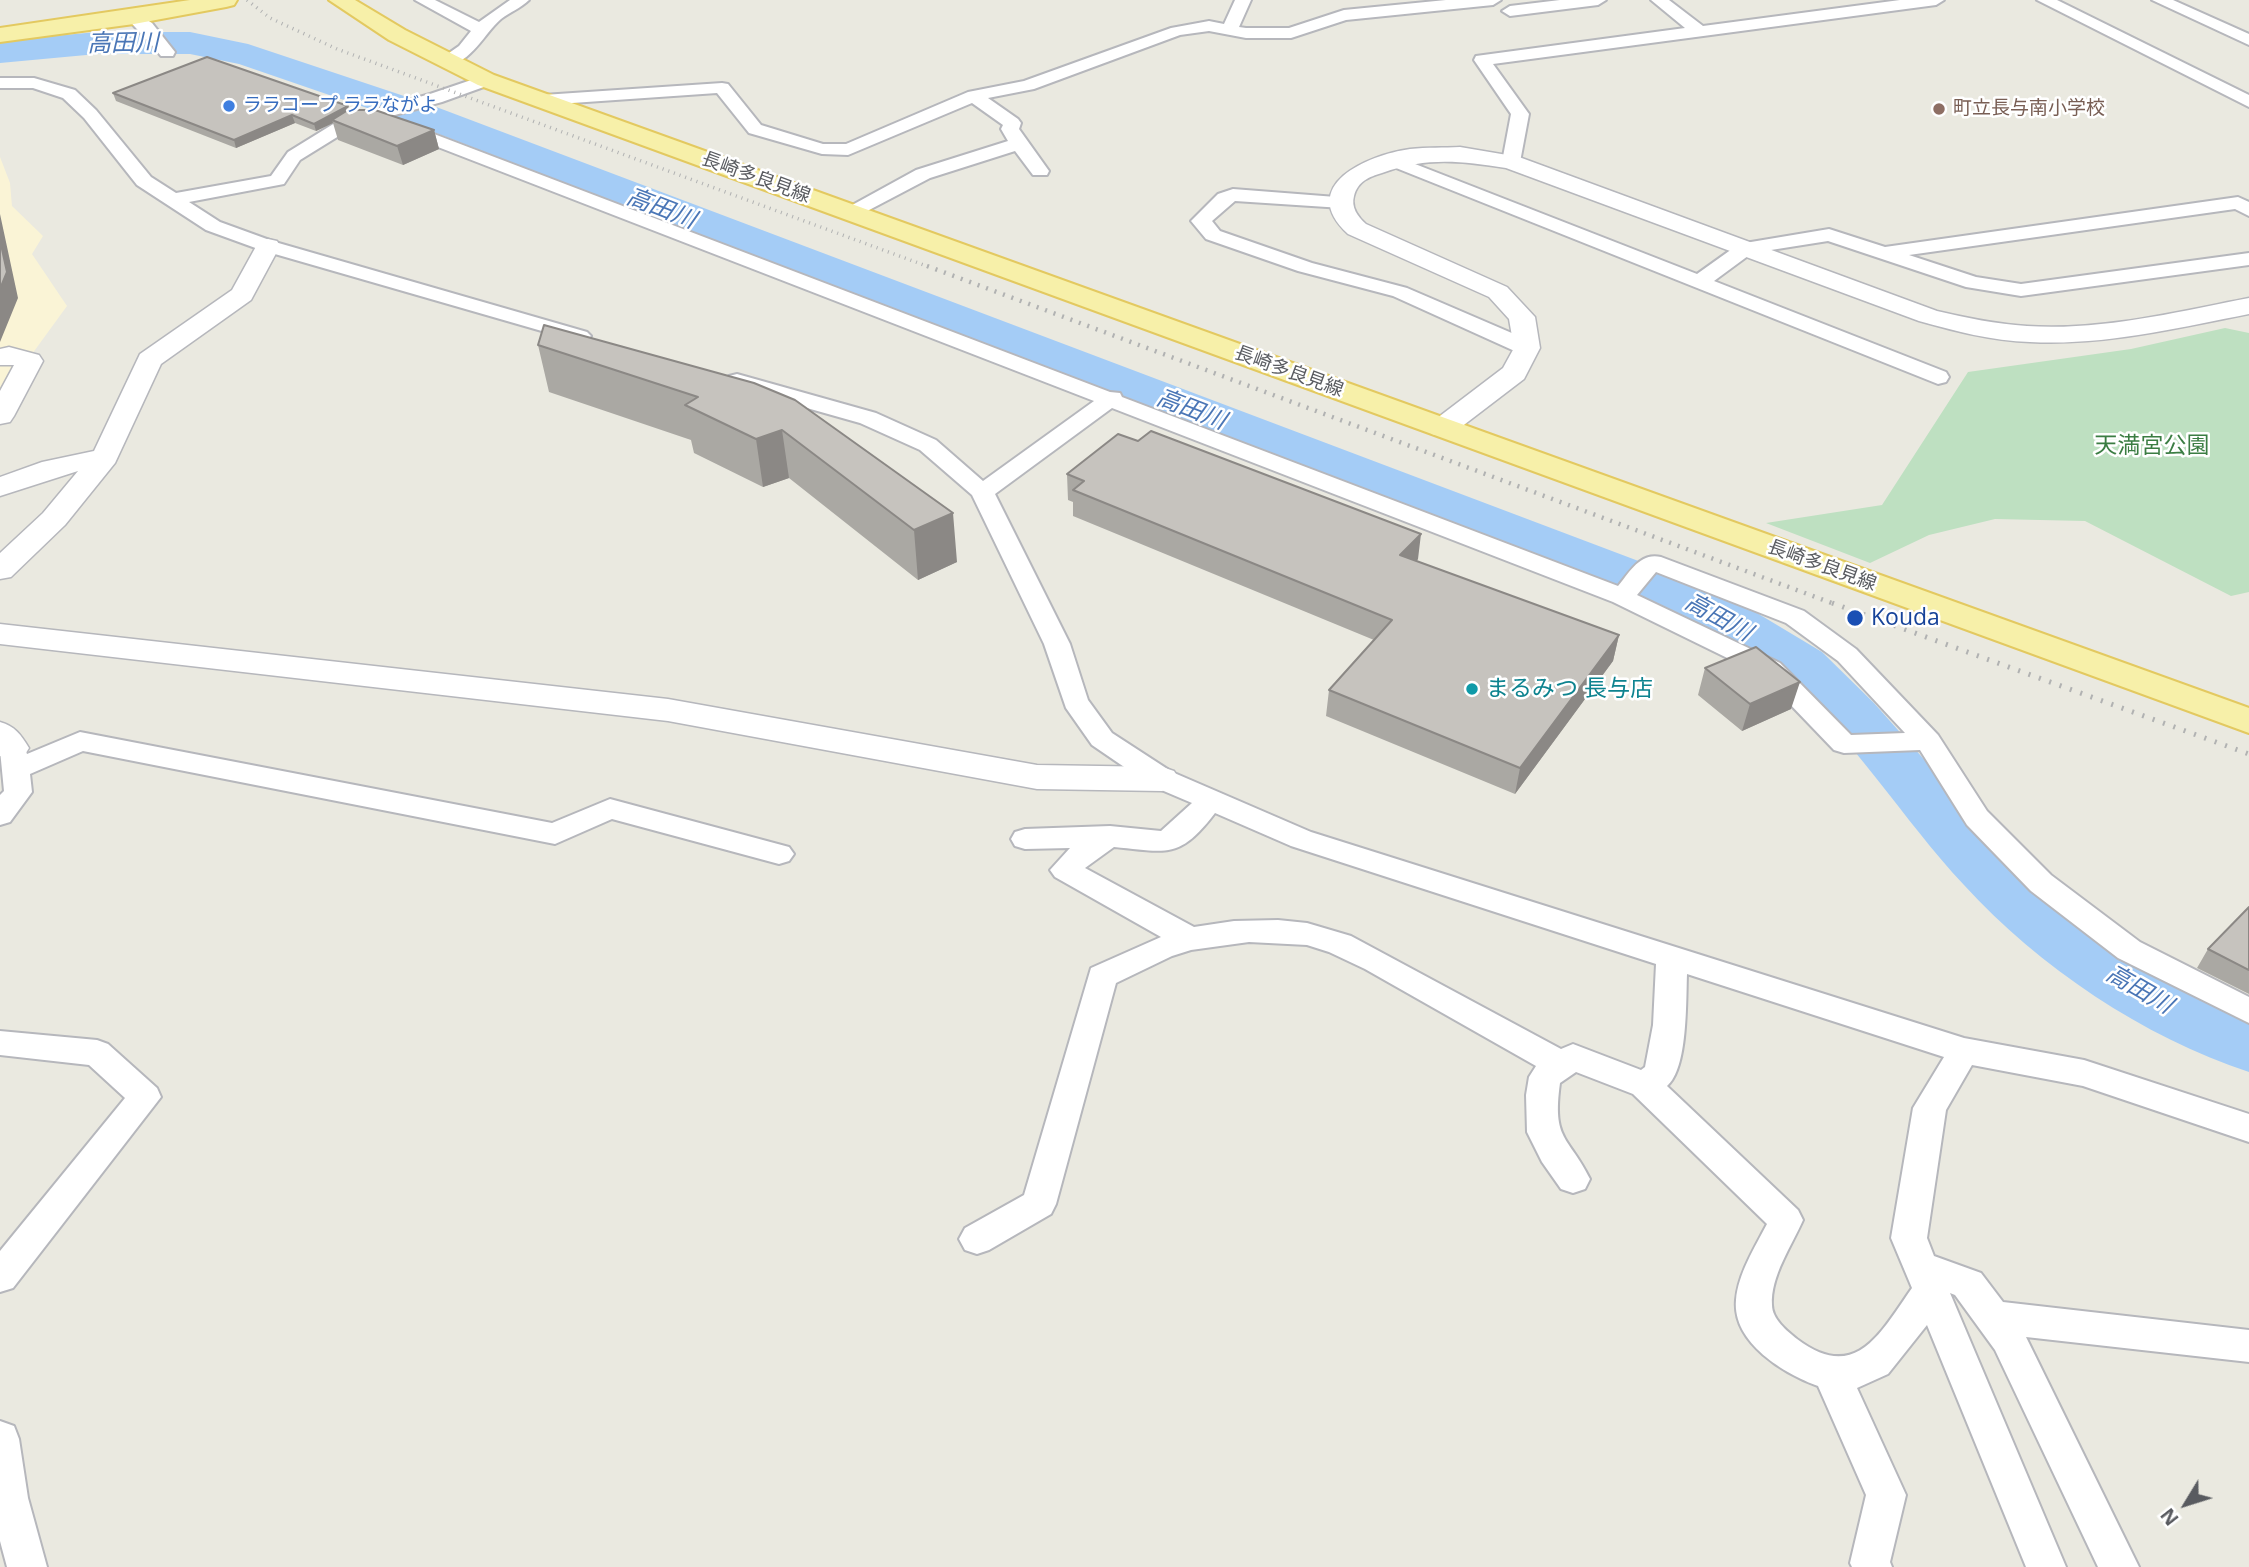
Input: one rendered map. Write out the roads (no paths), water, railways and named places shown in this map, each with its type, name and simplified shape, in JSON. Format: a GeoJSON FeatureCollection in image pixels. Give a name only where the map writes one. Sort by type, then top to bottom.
{"type":"FeatureCollection","features":[{"type":"Feature","properties":{"kind":"main road"},"geometry":{"type":"LineString","coordinates":[[0,34],[134,17],[226,0]]}},
{"type":"Feature","properties":{"kind":"main road","name":"長崎多良見線"},"geometry":{"type":"LineString","coordinates":[[340,0],[397,36],[486,80],[2249,721]]}},
{"type":"Feature","properties":{"kind":"street"},"geometry":{"type":"LineString","coordinates":[[423,0],[481,29]]}},
{"type":"Feature","properties":{"kind":"street"},"geometry":{"type":"LineString","coordinates":[[447,60],[465,50],[496,15],[521,0]]}},
{"type":"Feature","properties":{"kind":"street"},"geometry":{"type":"LineString","coordinates":[[1230,30],[1243,0]]}},
{"type":"Feature","properties":{"kind":"street"},"geometry":{"type":"LineString","coordinates":[[543,100],[722,88],[755,129],[822,149],[848,150],[974,96],[1028,85],[1177,31],[1209,26],[1230,30],[1291,33],[1344,15],[1493,0]]}},
{"type":"Feature","properties":{"kind":"street"},"geometry":{"type":"LineString","coordinates":[[1522,43],[1508,6],[1598,0]]}},
{"type":"Feature","properties":{"kind":"street"},"geometry":{"type":"LineString","coordinates":[[1659,0],[1699,31]]}},
{"type":"Feature","properties":{"kind":"street"},"geometry":{"type":"LineString","coordinates":[[2045,0],[2249,102]]}},
{"type":"Feature","properties":{"kind":"street"},"geometry":{"type":"LineString","coordinates":[[2162,0],[2249,40]]}},
{"type":"Feature","properties":{"kind":"street"},"geometry":{"type":"LineString","coordinates":[[1511,162],[1520,114],[1482,60],[1522,43],[1699,31],[1928,1]]}},
{"type":"Feature","properties":{"kind":"street"},"geometry":{"type":"LineString","coordinates":[[134,17],[167,51]]}},
{"type":"Feature","properties":{"kind":"street"},"geometry":{"type":"LineString","coordinates":[[170,200],[277,180],[294,156],[359,119],[486,80]]}},
{"type":"Feature","properties":{"kind":"street"},"geometry":{"type":"LineString","coordinates":[[0,83],[34,83],[69,94],[90,114],[144,181],[213,226],[268,246],[601,342]]}},
{"type":"Feature","properties":{"kind":"street"},"geometry":{"type":"LineString","coordinates":[[974,96],[1012,123],[1010,129],[1040,171]]}},
{"type":"Feature","properties":{"kind":"street"},"geometry":{"type":"LineString","coordinates":[[359,119],[382,121],[421,132],[1622,597],[1771,669],[1844,744],[1928,741]]}},
{"type":"Feature","properties":{"kind":"street"},"geometry":{"type":"LineString","coordinates":[[852,213],[923,174],[1019,144]]}},
{"type":"Feature","properties":{"kind":"street"},"geometry":{"type":"LineString","coordinates":[[1441,428],[1514,373],[1527,348],[1522,317],[1498,292],[1357,229],[1345,218],[1342,202],[1345,187],[1358,173],[1410,156],[1460,154],[1511,162],[1928,316],[1960,324],[2029,334],[2061,335],[2198,316],[2249,306]]}},
{"type":"Feature","properties":{"kind":"street"},"geometry":{"type":"LineString","coordinates":[[1392,160],[1938,377]]}},
{"type":"Feature","properties":{"kind":"street"},"geometry":{"type":"LineString","coordinates":[[1342,202],[1233,195],[1225,198],[1201,221],[1213,235],[1305,267],[1400,292],[1527,348]]}},
{"type":"Feature","properties":{"kind":"street"},"geometry":{"type":"LineString","coordinates":[[1882,253],[2238,203],[2249,210]]}},
{"type":"Feature","properties":{"kind":"street"},"geometry":{"type":"LineString","coordinates":[[1699,282],[1746,248],[1829,235],[1973,283],[2021,290],[2249,259]]}},
{"type":"Feature","properties":{"kind":"street"},"geometry":{"type":"LineString","coordinates":[[0,570],[54,519],[105,457],[149,360],[242,295],[268,246]]}},
{"type":"Feature","properties":{"kind":"street"},"geometry":{"type":"LineString","coordinates":[[0,357],[9,355],[30,362],[0,416]]}},
{"type":"Feature","properties":{"kind":"street"},"geometry":{"type":"LineString","coordinates":[[721,376],[867,418],[928,445],[982,492],[1057,644],[1075,702],[1102,739],[1162,779],[1301,839],[1964,1051],[2084,1073],[2249,1128]]}},
{"type":"Feature","properties":{"kind":"street"},"geometry":{"type":"LineString","coordinates":[[982,492],[1112,398]]}},
{"type":"Feature","properties":{"kind":"street"},"geometry":{"type":"LineString","coordinates":[[0,487],[52,468],[105,457]]}},
{"type":"Feature","properties":{"kind":"street"},"geometry":{"type":"LineString","coordinates":[[1622,597],[1652,562],[1795,617],[1847,655],[1928,741],[1977,818],[2041,883],[2129,950],[2249,1011]]}},
{"type":"Feature","properties":{"kind":"street"},"geometry":{"type":"LineString","coordinates":[[0,634],[668,710],[1037,777],[1162,779]]}},
{"type":"Feature","properties":{"kind":"street"},"geometry":{"type":"LineString","coordinates":[[0,815],[18,792],[9,750],[80,741],[555,834],[610,810],[779,854]]}},
{"type":"Feature","properties":{"kind":"street"},"geometry":{"type":"LineString","coordinates":[[1025,839],[1110,836],[1167,842],[1194,820],[1211,798]]}},
{"type":"Feature","properties":{"kind":"street"},"geometry":{"type":"LineString","coordinates":[[1110,836],[1083,852],[1065,870],[1191,939]]}},
{"type":"Feature","properties":{"kind":"street"},"geometry":{"type":"LineString","coordinates":[[977,1240],[1039,1204],[1102,976],[1161,948],[1191,939],[1222,932],[1256,930],[1309,934],[1366,956],[1486,1025],[1563,1065]]}},
{"type":"Feature","properties":{"kind":"street"},"geometry":{"type":"LineString","coordinates":[[1646,1085],[1660,1073],[1669,1025],[1672,958]]}},
{"type":"Feature","properties":{"kind":"street"},"geometry":{"type":"LineString","coordinates":[[0,1043],[97,1053],[145,1097],[0,1277]]}},
{"type":"Feature","properties":{"kind":"street"},"geometry":{"type":"LineString","coordinates":[[1964,1051],[1930,1108],[1909,1238],[2046,1567]]}},
{"type":"Feature","properties":{"kind":"street"},"geometry":{"type":"LineString","coordinates":[[1573,1179],[1545,1142],[1540,1110],[1545,1077],[1573,1057],[1646,1085],[1786,1220],[1758,1281],[1753,1310],[1771,1339],[1792,1357],[1832,1374],[1865,1369],[1885,1352],[1926,1278]]}},
{"type":"Feature","properties":{"kind":"street"},"geometry":{"type":"LineString","coordinates":[[1926,1278],[1968,1284],[2008,1338],[2119,1567]]}},
{"type":"Feature","properties":{"kind":"street"},"geometry":{"type":"LineString","coordinates":[[1993,1317],[2249,1346]]}},
{"type":"Feature","properties":{"kind":"street"},"geometry":{"type":"LineString","coordinates":[[1832,1374],[1886,1495],[1872,1567]]}},
{"type":"Feature","properties":{"kind":"street"},"geometry":{"type":"LineString","coordinates":[[0,1439],[8,1498],[27,1567]]}},
{"type":"Feature","properties":{"kind":"waterway","name":"高田川"},"geometry":{"type":"LineString","coordinates":[[0,52],[97,43],[190,43],[248,55],[418,113],[1683,597],[1733,622],[1802,665],[1854,716],[1986,870],[2083,957],[2171,1009],[2249,1045]]}},
{"type":"Feature","properties":{"kind":"railway"},"geometry":{"type":"LineString","coordinates":[[247,0],[270,18],[337,49],[932,268]]}},
{"type":"Feature","properties":{"kind":"railway"},"geometry":{"type":"LineString","coordinates":[[927,266],[1837,605]]}},
{"type":"Feature","properties":{"kind":"railway"},"geometry":{"type":"LineString","coordinates":[[1832,603],[2249,754]]}},
{"type":"Feature","properties":{"kind":"place","name":"ララコープ ララながよ"},"geometry":{"type":"Point","coordinates":[229,106]}},
{"type":"Feature","properties":{"kind":"place","name":"町立長与南小学校"},"geometry":{"type":"Point","coordinates":[1939,109]}},
{"type":"Feature","properties":{"kind":"place","name":"Kouda"},"geometry":{"type":"Point","coordinates":[1855,618]}},
{"type":"Feature","properties":{"kind":"place","name":"まるみつ 長与店"},"geometry":{"type":"Point","coordinates":[1472,689]}},
{"type":"Feature","properties":{"kind":"park label","name":"天満宮公園"},"geometry":{"type":"Point","coordinates":[2152,446]}}]}
